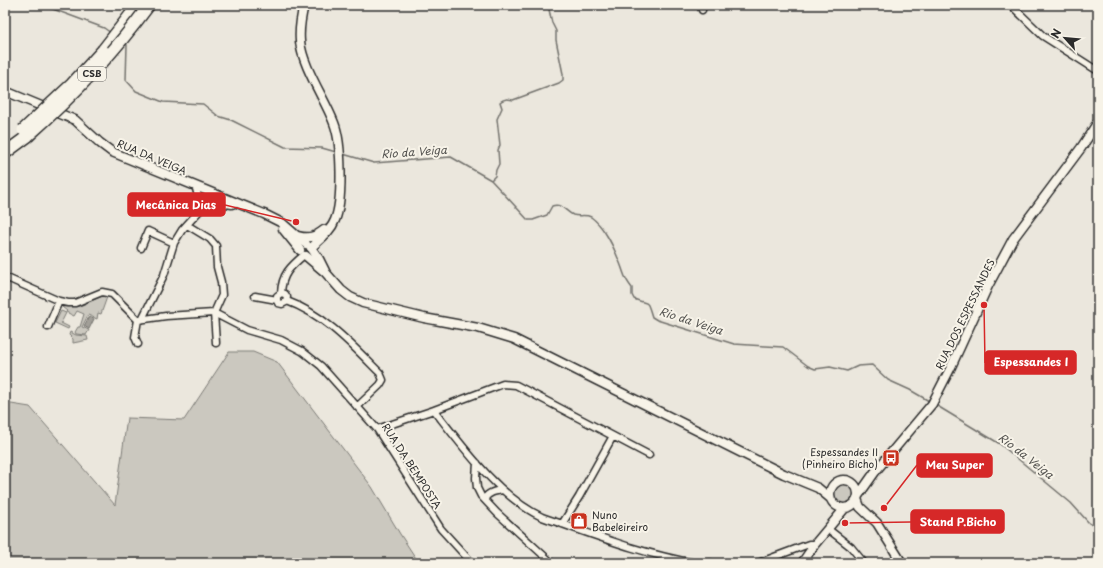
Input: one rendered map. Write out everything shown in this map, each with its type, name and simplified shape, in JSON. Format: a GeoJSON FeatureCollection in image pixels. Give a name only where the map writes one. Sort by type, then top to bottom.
{"type":"FeatureCollection","features":[{"type":"Feature","properties":{"kind":"highway","name":"CSB"},"geometry":{"type":"LineString","coordinates":[[5,153],[88,67],[138,5]]}},
{"type":"Feature","properties":{"kind":"highway","name":"CSB"},"geometry":{"type":"LineString","coordinates":[[5,144],[25,133],[65,102],[128,34],[149,5]]}},
{"type":"Feature","properties":{"kind":"main road"},"geometry":{"type":"LineString","coordinates":[[302,253],[301,246],[309,246],[331,228],[337,214],[340,200],[340,148],[334,124],[304,60],[300,42],[300,23],[304,5]]}},
{"type":"Feature","properties":{"kind":"main road","name":"RUA DA VEIGA"},"geometry":{"type":"LineString","coordinates":[[5,91],[75,120],[112,152],[282,223],[309,246],[320,259]]}},
{"type":"Feature","properties":{"kind":"main road","name":"RUA DOS ESPESSANDES"},"geometry":{"type":"LineString","coordinates":[[857,498],[875,472],[932,404],[988,286],[1014,239],[1081,148],[1098,122]]}},
{"type":"Feature","properties":{"kind":"main road","name":"RUA DA VEIGA"},"geometry":{"type":"LineString","coordinates":[[276,221],[302,253],[326,273]]}},
{"type":"Feature","properties":{"kind":"main road"},"geometry":{"type":"LineString","coordinates":[[298,236],[305,238],[319,237]]}},
{"type":"Feature","properties":{"kind":"main road"},"geometry":{"type":"LineString","coordinates":[[319,237],[318,251],[326,273],[346,294],[363,303],[424,318],[495,332],[514,339],[784,474],[818,488],[836,506],[846,508],[871,518]]}},
{"type":"Feature","properties":{"kind":"main road"},"geometry":{"type":"LineString","coordinates":[[818,488],[842,480],[851,482],[861,481],[870,477],[875,472]]}},
{"type":"Feature","properties":{"kind":"main road"},"geometry":{"type":"LineString","coordinates":[[829,528],[832,516],[831,488],[838,481]]}},
{"type":"Feature","properties":{"kind":"main road"},"geometry":{"type":"LineString","coordinates":[[851,482],[855,486],[860,507],[877,523],[902,563]]}},
{"type":"Feature","properties":{"kind":"main road"},"geometry":{"type":"LineString","coordinates":[[802,563],[815,544],[846,508],[851,506],[857,498]]}},
{"type":"Feature","properties":{"kind":"street"},"geometry":{"type":"LineString","coordinates":[[1011,5],[1043,36],[1098,70]]}},
{"type":"Feature","properties":{"kind":"street"},"geometry":{"type":"LineString","coordinates":[[196,187],[196,191],[201,200],[202,208]]}},
{"type":"Feature","properties":{"kind":"street"},"geometry":{"type":"LineString","coordinates":[[138,344],[135,336],[140,320],[164,274],[174,243],[182,230],[202,208],[220,203],[232,205],[235,203]]}},
{"type":"Feature","properties":{"kind":"street"},"geometry":{"type":"LineString","coordinates":[[187,225],[210,239],[216,246],[217,267],[221,282],[222,295],[214,313],[216,343]]}},
{"type":"Feature","properties":{"kind":"street"},"geometry":{"type":"LineString","coordinates":[[141,248],[148,231],[174,243]]}},
{"type":"Feature","properties":{"kind":"street"},"geometry":{"type":"LineString","coordinates":[[276,300],[277,296],[281,293],[282,282],[290,267],[302,253]]}},
{"type":"Feature","properties":{"kind":"street"},"geometry":{"type":"LineString","coordinates":[[5,277],[59,302],[75,303],[102,292],[112,294],[140,320]]}},
{"type":"Feature","properties":{"kind":"street"},"geometry":{"type":"LineString","coordinates":[[281,293],[286,295],[287,301]]}},
{"type":"Feature","properties":{"kind":"street"},"geometry":{"type":"LineString","coordinates":[[255,296],[276,300],[278,303],[282,304],[287,301]]}},
{"type":"Feature","properties":{"kind":"street"},"geometry":{"type":"LineString","coordinates":[[287,301],[303,307],[334,328],[380,373],[383,380],[380,385],[357,407]]}},
{"type":"Feature","properties":{"kind":"street"},"geometry":{"type":"LineString","coordinates":[[48,327],[59,302]]}},
{"type":"Feature","properties":{"kind":"street"},"geometry":{"type":"LineString","coordinates":[[140,320],[166,316],[214,313]]}},
{"type":"Feature","properties":{"kind":"street","name":"RUA DA BEMPOSTA"},"geometry":{"type":"LineString","coordinates":[[214,313],[247,330],[281,340],[302,351],[322,366],[377,429],[441,529],[472,563]]}},
{"type":"Feature","properties":{"kind":"street"},"geometry":{"type":"LineString","coordinates":[[377,429],[434,410],[503,384],[516,385],[649,455]]}},
{"type":"Feature","properties":{"kind":"street"},"geometry":{"type":"LineString","coordinates":[[434,410],[477,463],[503,490],[529,511],[562,524],[648,553],[695,563]]}},
{"type":"Feature","properties":{"kind":"street"},"geometry":{"type":"LineString","coordinates":[[562,524],[613,436]]}},
{"type":"Feature","properties":{"kind":"street"},"geometry":{"type":"LineString","coordinates":[[477,463],[477,488],[481,496],[552,563]]}},
{"type":"Feature","properties":{"kind":"street"},"geometry":{"type":"LineString","coordinates":[[484,499],[487,494],[503,490]]}},
{"type":"Feature","properties":{"kind":"street"},"geometry":{"type":"LineString","coordinates":[[829,528],[851,547],[864,563]]}},
{"type":"Feature","properties":{"kind":"street"},"geometry":{"type":"LineString","coordinates":[[758,563],[809,544],[815,544]]}},
{"type":"Feature","properties":{"kind":"shaded area"},"geometry":{"type":"Polygon","coordinates":[[[102,296],[107,297],[101,314],[98,313],[97,319],[88,315],[82,327],[89,330],[86,335],[76,334],[75,332],[78,327],[80,327],[84,314],[77,311],[74,316],[66,312],[67,311],[62,307],[80,306],[102,296]]]}},
{"type":"Feature","properties":{"kind":"shaded area"},"geometry":{"type":"Polygon","coordinates":[[[61,311],[66,313],[61,323],[69,327],[68,329],[55,323],[61,311]]]}},
{"type":"Feature","properties":{"kind":"shaded area"},"geometry":{"type":"Polygon","coordinates":[[[89,317],[94,319],[89,329],[84,326],[89,317]]]}},
{"type":"Feature","properties":{"kind":"shaded area"},"geometry":{"type":"Polygon","coordinates":[[[70,332],[76,335],[87,336],[88,340],[73,343],[73,339],[69,335],[70,332]]]}},
{"type":"Feature","properties":{"kind":"shaded area"},"geometry":{"type":"Polygon","coordinates":[[[229,352],[253,352],[277,362],[372,487],[419,563],[5,563],[5,403],[30,407],[115,505],[127,418],[184,420],[229,352]]]}},
{"type":"Feature","properties":{"kind":"shaded area"},"geometry":{"type":"Polygon","coordinates":[[[844,483],[848,484],[854,490],[854,498],[848,504],[844,505],[840,504],[834,498],[833,494],[834,490],[840,484],[844,483]]]}},
{"type":"Feature","properties":{"kind":"waterway","name":"Rio da Veiga"},"geometry":{"type":"LineString","coordinates":[[42,5],[104,28],[111,33]]}},
{"type":"Feature","properties":{"kind":"waterway"},"geometry":{"type":"LineString","coordinates":[[491,180],[495,176],[499,164],[498,150],[500,145],[497,119],[502,108],[500,102],[505,99],[513,100],[559,83],[563,80],[556,40],[556,31],[552,23],[548,5]]}},
{"type":"Feature","properties":{"kind":"waterway","name":"Rio da Veiga"},"geometry":{"type":"LineString","coordinates":[[125,44],[127,45],[126,80],[136,91],[163,102],[203,104],[218,116],[231,120],[285,147],[322,148],[336,152]]}},
{"type":"Feature","properties":{"kind":"waterway","name":"Rio da Veiga"},"geometry":{"type":"LineString","coordinates":[[343,154],[374,163],[451,157],[491,180],[528,220],[533,220],[547,215],[552,206],[555,205],[561,206],[573,215],[591,217],[601,226],[612,244],[626,278],[632,288],[632,295],[634,299],[647,304],[652,317],[657,320],[734,344],[783,347],[808,366],[815,369],[830,367],[847,371],[858,366],[872,365],[888,380],[929,401]]}},
{"type":"Feature","properties":{"kind":"waterway","name":"Rio da Veiga"},"geometry":{"type":"LineString","coordinates":[[934,404],[1000,444],[1071,503],[1089,523],[1098,528]]}},
{"type":"Feature","properties":{"kind":"place","name":"Mecânica Dias"},"geometry":{"type":"Point","coordinates":[296,222]}},
{"type":"Feature","properties":{"kind":"place","name":"Espessandes I"},"geometry":{"type":"Point","coordinates":[984,305]}},
{"type":"Feature","properties":{"kind":"place","name":"Espessandes II (Pinheiro Bicho)"},"geometry":{"type":"Point","coordinates":[891,458]}},
{"type":"Feature","properties":{"kind":"place","name":"Meu Super"},"geometry":{"type":"Point","coordinates":[884,508]}},
{"type":"Feature","properties":{"kind":"place","name":"Nuno Babeleireiro"},"geometry":{"type":"Point","coordinates":[579,521]}},
{"type":"Feature","properties":{"kind":"place","name":"Stand P.Bicho"},"geometry":{"type":"Point","coordinates":[845,523]}}]}
